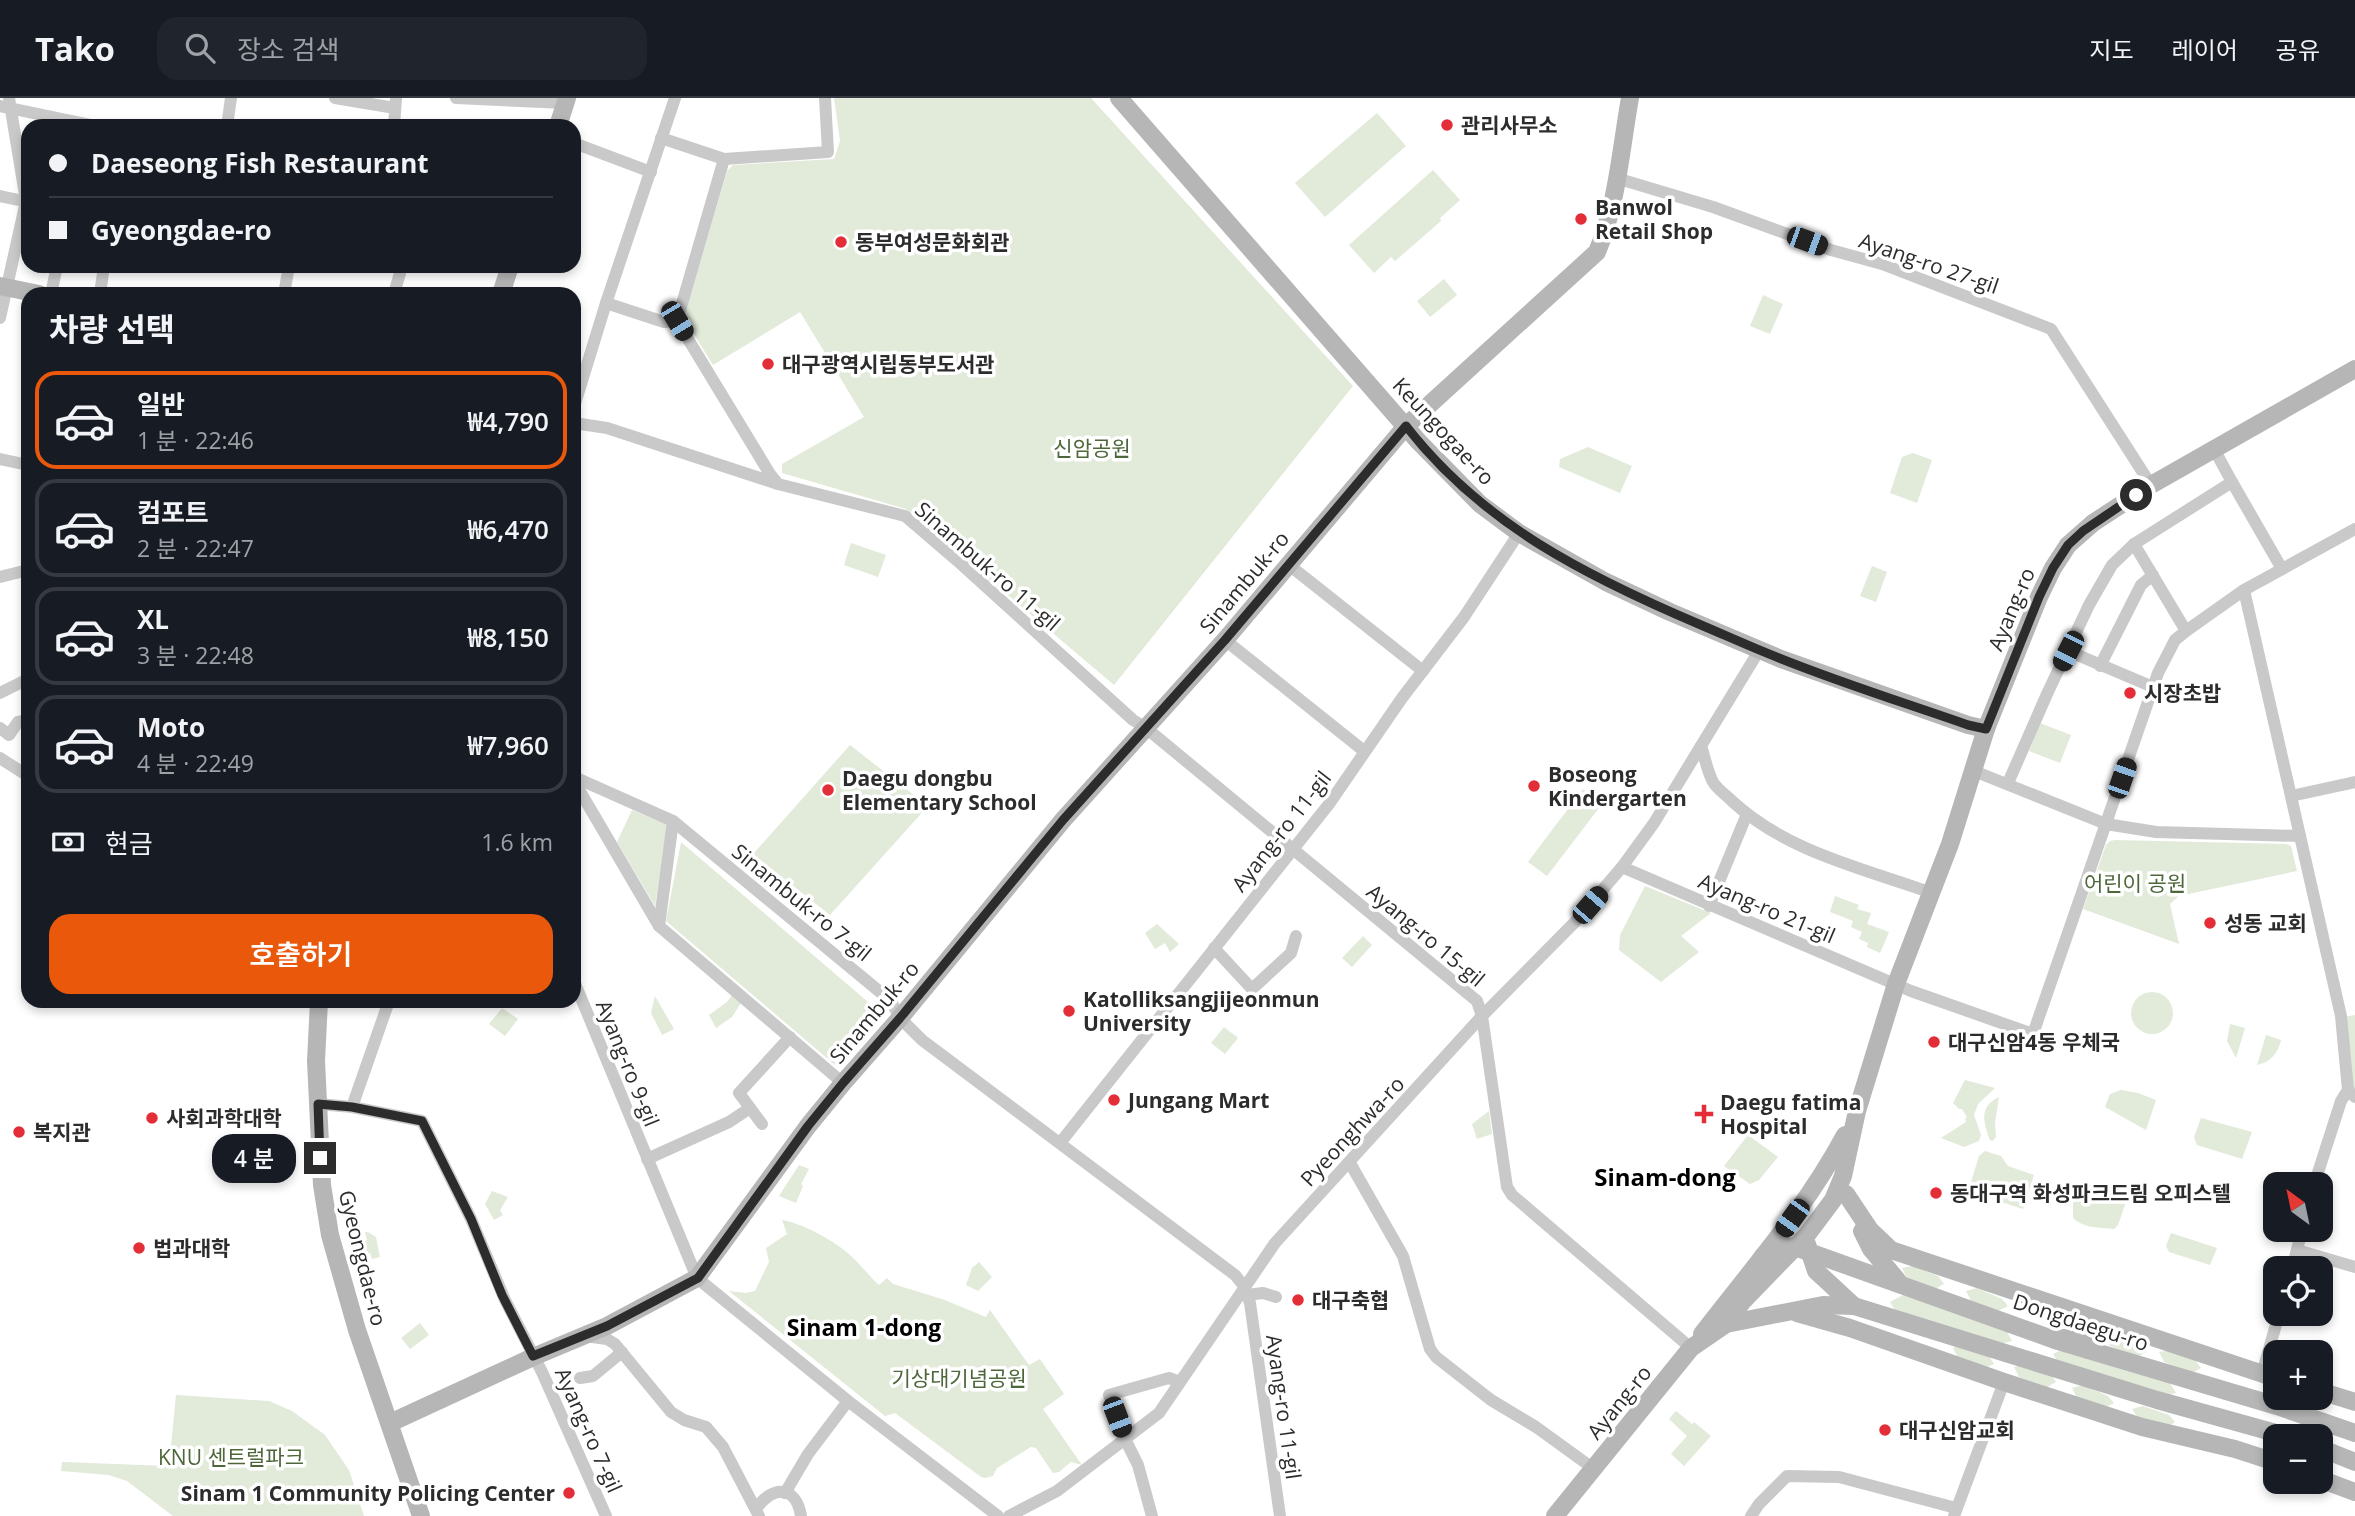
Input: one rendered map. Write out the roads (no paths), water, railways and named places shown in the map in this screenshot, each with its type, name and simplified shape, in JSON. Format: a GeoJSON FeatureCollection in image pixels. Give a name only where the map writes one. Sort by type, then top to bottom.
{"type":"FeatureCollection","features":[{"type":"Feature","properties":{"kind":"main road","name":"Keungogae-ro"},"geometry":{"type":"LineString","coordinates":[[1119,98],[1453,478],[1480,504],[1519,533],[1618,588],[1760,649],[1968,725],[1986,729]]}},
{"type":"Feature","properties":{"kind":"main road","name":"Sinambuk-ro"},"geometry":{"type":"LineString","coordinates":[[390,1423],[533,1356],[584,1336],[656,1302],[698,1278],[808,1126],[843,1083],[1063,820],[1225,640],[1406,426],[1597,252],[1616,178],[1630,98]]}},
{"type":"Feature","properties":{"kind":"main road"},"geometry":{"type":"LineString","coordinates":[[560,119],[566,100]]}},
{"type":"Feature","properties":{"kind":"main road","name":"Ayang-ro"},"geometry":{"type":"LineString","coordinates":[[1848,1148],[1896,984],[1931,893],[1986,729],[2053,568],[2068,545],[2106,513],[2355,369]]}},
{"type":"Feature","properties":{"kind":"main road","name":"Gyeongdae-ro"},"geometry":{"type":"LineString","coordinates":[[319,1008],[316,1061],[322,1185],[330,1235],[357,1330],[421,1516]]}},
{"type":"Feature","properties":{"kind":"main road"},"geometry":{"type":"LineString","coordinates":[[1691,1348],[1801,1206],[1831,1161],[1857,1111]]}},
{"type":"Feature","properties":{"kind":"main road"},"geometry":{"type":"LineString","coordinates":[[1848,1148],[1845,1186],[1855,1218],[1871,1248],[1904,1286]]}},
{"type":"Feature","properties":{"kind":"main road"},"geometry":{"type":"LineString","coordinates":[[1848,1148],[1810,1215],[1804,1245],[1816,1271],[1854,1306],[1875,1336]]}},
{"type":"Feature","properties":{"kind":"main road"},"geometry":{"type":"LineString","coordinates":[[1726,1324],[1743,1301],[1804,1245],[1845,1186]]}},
{"type":"Feature","properties":{"kind":"main road"},"geometry":{"type":"LineString","coordinates":[[1845,1186],[1870,1230],[1891,1250],[2263,1374]]}},
{"type":"Feature","properties":{"kind":"main road"},"geometry":{"type":"LineString","coordinates":[[1763,1256],[1786,1246],[1804,1245]]}},
{"type":"Feature","properties":{"kind":"main road","name":"Dongdaegu-ro"},"geometry":{"type":"LineString","coordinates":[[1804,1245],[1904,1286],[2055,1340],[2259,1400],[2355,1433]]}},
{"type":"Feature","properties":{"kind":"main road"},"geometry":{"type":"LineString","coordinates":[[1854,1306],[1849,1293],[1854,1283],[1861,1280],[1888,1286],[1904,1286]]}},
{"type":"Feature","properties":{"kind":"main road"},"geometry":{"type":"LineString","coordinates":[[1726,1324],[1823,1305],[1854,1306],[2157,1400],[2263,1428]]}},
{"type":"Feature","properties":{"kind":"main road"},"geometry":{"type":"LineString","coordinates":[[1790,1311],[1875,1336],[2142,1427],[2263,1459]]}},
{"type":"Feature","properties":{"kind":"main road","name":"Ayang-ro"},"geometry":{"type":"LineString","coordinates":[[1555,1516],[1691,1348],[1726,1324]]}},
{"type":"Feature","properties":{"kind":"main road"},"geometry":{"type":"LineString","coordinates":[[2055,1340],[2119,1327]]}},
{"type":"Feature","properties":{"kind":"main road"},"geometry":{"type":"LineString","coordinates":[[2215,1359],[2259,1400]]}},
{"type":"Feature","properties":{"kind":"main road"},"geometry":{"type":"LineString","coordinates":[[2333,1395],[2355,1402]]}},
{"type":"Feature","properties":{"kind":"main road"},"geometry":{"type":"LineString","coordinates":[[2186,1438],[2263,1429]]}},
{"type":"Feature","properties":{"kind":"main road"},"geometry":{"type":"LineString","coordinates":[[2333,1453],[2355,1462]]}},
{"type":"Feature","properties":{"kind":"main road"},"geometry":{"type":"LineString","coordinates":[[2333,1484],[2355,1492]]}},
{"type":"Feature","properties":{"kind":"street"},"geometry":{"type":"LineString","coordinates":[[228,119],[231,98]]}},
{"type":"Feature","properties":{"kind":"street"},"geometry":{"type":"LineString","coordinates":[[335,98],[396,103]]}},
{"type":"Feature","properties":{"kind":"street"},"geometry":{"type":"LineString","coordinates":[[456,98],[566,100]]}},
{"type":"Feature","properties":{"kind":"street"},"geometry":{"type":"LineString","coordinates":[[581,384],[674,98]]}},
{"type":"Feature","properties":{"kind":"street"},"geometry":{"type":"LineString","coordinates":[[661,138],[724,159],[828,152],[825,98]]}},
{"type":"Feature","properties":{"kind":"street"},"geometry":{"type":"LineString","coordinates":[[21,173],[7,104],[68,119]]}},
{"type":"Feature","properties":{"kind":"street"},"geometry":{"type":"LineString","coordinates":[[581,146],[651,172]]}},
{"type":"Feature","properties":{"kind":"street"},"geometry":{"type":"LineString","coordinates":[[724,159],[677,321],[778,484]]}},
{"type":"Feature","properties":{"kind":"street","name":"Ayang-ro 27-gil"},"geometry":{"type":"LineString","coordinates":[[1616,178],[1713,207],[1831,250],[1882,264],[2051,328],[2151,485]]}},
{"type":"Feature","properties":{"kind":"street"},"geometry":{"type":"LineString","coordinates":[[0,197],[21,201]]}},
{"type":"Feature","properties":{"kind":"street"},"geometry":{"type":"LineString","coordinates":[[0,318],[4,287],[21,224]]}},
{"type":"Feature","properties":{"kind":"street"},"geometry":{"type":"LineString","coordinates":[[606,303],[664,322],[677,321]]}},
{"type":"Feature","properties":{"kind":"street","name":"Sinambuk-ro 11-gil"},"geometry":{"type":"LineString","coordinates":[[581,424],[607,429],[778,484],[905,516],[1133,720],[1146,728]]}},
{"type":"Feature","properties":{"kind":"street"},"geometry":{"type":"LineString","coordinates":[[2214,449],[2282,569]]}},
{"type":"Feature","properties":{"kind":"street"},"geometry":{"type":"LineString","coordinates":[[0,459],[21,464]]}},
{"type":"Feature","properties":{"kind":"street"},"geometry":{"type":"LineString","coordinates":[[2008,783],[2089,605],[2112,565],[2134,544],[2232,482]]}},
{"type":"Feature","properties":{"kind":"street"},"geometry":{"type":"LineString","coordinates":[[2106,824],[2158,673],[2175,640],[2244,590],[2355,529]]}},
{"type":"Feature","properties":{"kind":"street","name":"Ayang-ro 11-gil"},"geometry":{"type":"LineString","coordinates":[[1060,1143],[1329,804],[1364,751],[1464,617],[1519,533]]}},
{"type":"Feature","properties":{"kind":"street"},"geometry":{"type":"LineString","coordinates":[[2134,544],[2186,631]]}},
{"type":"Feature","properties":{"kind":"street"},"geometry":{"type":"LineString","coordinates":[[1289,565],[1423,671]]}},
{"type":"Feature","properties":{"kind":"street"},"geometry":{"type":"LineString","coordinates":[[0,577],[21,572]]}},
{"type":"Feature","properties":{"kind":"street"},"geometry":{"type":"LineString","coordinates":[[2100,666],[2141,585],[2153,575]]}},
{"type":"Feature","properties":{"kind":"street"},"geometry":{"type":"LineString","coordinates":[[2244,590],[2341,1016],[2351,1093],[2341,1101],[2318,1172]]}},
{"type":"Feature","properties":{"kind":"street"},"geometry":{"type":"LineString","coordinates":[[1225,640],[1364,751]]}},
{"type":"Feature","properties":{"kind":"street","name":"Pyeonghwa-ro"},"geometry":{"type":"LineString","coordinates":[[1009,1516],[1057,1491],[1154,1419],[1275,1243],[1482,1016],[1558,940],[1622,867],[1654,823],[1760,649]]}},
{"type":"Feature","properties":{"kind":"street"},"geometry":{"type":"LineString","coordinates":[[2068,651],[2153,687]]}},
{"type":"Feature","properties":{"kind":"street"},"geometry":{"type":"LineString","coordinates":[[0,693],[21,682]]}},
{"type":"Feature","properties":{"kind":"street"},"geometry":{"type":"LineString","coordinates":[[21,721],[5,731],[0,757],[21,771]]}},
{"type":"Feature","properties":{"kind":"street","name":"Ayang-ro 15-gil"},"geometry":{"type":"LineString","coordinates":[[1146,728],[1477,1000],[1482,1016],[1507,1187],[1512,1195],[1691,1348]]}},
{"type":"Feature","properties":{"kind":"street"},"geometry":{"type":"LineString","coordinates":[[1701,746],[1713,782],[1746,814],[1781,838],[1931,893]]}},
{"type":"Feature","properties":{"kind":"street"},"geometry":{"type":"LineString","coordinates":[[1974,771],[2106,824],[2156,832],[2300,836]]}},
{"type":"Feature","properties":{"kind":"street","name":"Sinambuk-ro 7-gil"},"geometry":{"type":"LineString","coordinates":[[581,782],[673,821],[891,1001],[900,1018]]}},
{"type":"Feature","properties":{"kind":"street"},"geometry":{"type":"LineString","coordinates":[[2291,796],[2355,782]]}},
{"type":"Feature","properties":{"kind":"street","name":"Sinambuk-ro 7-gil"},"geometry":{"type":"LineString","coordinates":[[581,791],[659,926],[725,982]]}},
{"type":"Feature","properties":{"kind":"street"},"geometry":{"type":"LineString","coordinates":[[1709,905],[1746,814]]}},
{"type":"Feature","properties":{"kind":"street"},"geometry":{"type":"LineString","coordinates":[[659,926],[673,821]]}},
{"type":"Feature","properties":{"kind":"street","name":"Ayang-ro 21-gil"},"geometry":{"type":"LineString","coordinates":[[1622,867],[1896,984],[2033,1034],[2106,824]]}},
{"type":"Feature","properties":{"kind":"street"},"geometry":{"type":"LineString","coordinates":[[1214,948],[1252,989],[1291,953],[1296,936]]}},
{"type":"Feature","properties":{"kind":"street","name":"Sinambuk-ro"},"geometry":{"type":"LineString","coordinates":[[725,982],[843,1083]]}},
{"type":"Feature","properties":{"kind":"street","name":"Ayang-ro 9-gil"},"geometry":{"type":"LineString","coordinates":[[581,998],[698,1278],[848,1401],[998,1516]]}},
{"type":"Feature","properties":{"kind":"street"},"geometry":{"type":"LineString","coordinates":[[318,1104],[352,1107],[386,1008]]}},
{"type":"Feature","properties":{"kind":"street"},"geometry":{"type":"LineString","coordinates":[[2341,1016],[2355,1012]]}},
{"type":"Feature","properties":{"kind":"street"},"geometry":{"type":"LineString","coordinates":[[900,1018],[922,1040],[1204,1250],[1235,1275],[1245,1290],[1276,1297]]}},
{"type":"Feature","properties":{"kind":"street"},"geometry":{"type":"LineString","coordinates":[[762,1124],[739,1093],[790,1037]]}},
{"type":"Feature","properties":{"kind":"street","name":"Ayang-ro 7-gil"},"geometry":{"type":"LineString","coordinates":[[352,1107],[422,1121],[471,1219],[502,1295],[606,1516]]}},
{"type":"Feature","properties":{"kind":"street","name":"Ayang-ro 9-gil"},"geometry":{"type":"LineString","coordinates":[[647,1159],[729,1122],[750,1108]]}},
{"type":"Feature","properties":{"kind":"street"},"geometry":{"type":"LineString","coordinates":[[1350,1163],[1403,1256],[1430,1349],[1436,1357],[1491,1400],[1536,1427],[1594,1469]]}},
{"type":"Feature","properties":{"kind":"street"},"geometry":{"type":"LineString","coordinates":[[2295,1256],[2299,1242]]}},
{"type":"Feature","properties":{"kind":"street"},"geometry":{"type":"LineString","coordinates":[[2297,1250],[2355,1267]]}},
{"type":"Feature","properties":{"kind":"street","name":"Ayang-ro 11-gil"},"geometry":{"type":"LineString","coordinates":[[1245,1290],[1280,1516]]}},
{"type":"Feature","properties":{"kind":"street"},"geometry":{"type":"LineString","coordinates":[[584,1336],[607,1339],[615,1344],[671,1412],[684,1420],[706,1427],[723,1447],[758,1513]]}},
{"type":"Feature","properties":{"kind":"street"},"geometry":{"type":"LineString","coordinates":[[580,1378],[593,1376],[622,1352]]}},
{"type":"Feature","properties":{"kind":"street"},"geometry":{"type":"LineString","coordinates":[[1152,1516],[1138,1465],[1109,1395],[1169,1378],[1180,1382]]}},
{"type":"Feature","properties":{"kind":"street"},"geometry":{"type":"LineString","coordinates":[[1751,1516],[1787,1476],[1839,1477],[1955,1512],[2004,1382]]}},
{"type":"Feature","properties":{"kind":"street"},"geometry":{"type":"LineString","coordinates":[[785,1493],[808,1454],[848,1401]]}},
{"type":"Feature","properties":{"kind":"street"},"geometry":{"type":"LineString","coordinates":[[758,1513],[771,1492],[785,1493],[796,1502],[801,1516]]}},
{"type":"Feature","properties":{"kind":"place","name":"관리사무소"},"geometry":{"type":"Point","coordinates":[1447,125]}},
{"type":"Feature","properties":{"kind":"place","name":"Banwol Retail Shop"},"geometry":{"type":"Point","coordinates":[1581,219]}},
{"type":"Feature","properties":{"kind":"place","name":"동부여성문화회관"},"geometry":{"type":"Point","coordinates":[841,242]}},
{"type":"Feature","properties":{"kind":"place","name":"대구광역시립동부도서관"},"geometry":{"type":"Point","coordinates":[768,364]}},
{"type":"Feature","properties":{"kind":"place","name":"시장초밥"},"geometry":{"type":"Point","coordinates":[2130,693]}},
{"type":"Feature","properties":{"kind":"place","name":"Boseong Kindergarten"},"geometry":{"type":"Point","coordinates":[1534,786]}},
{"type":"Feature","properties":{"kind":"place","name":"Daegu dongbu Elementary School"},"geometry":{"type":"Point","coordinates":[828,790]}},
{"type":"Feature","properties":{"kind":"place","name":"성동 교회"},"geometry":{"type":"Point","coordinates":[2210,923]}},
{"type":"Feature","properties":{"kind":"place","name":"Katolliksangjijeonmun University"},"geometry":{"type":"Point","coordinates":[1069,1011]}},
{"type":"Feature","properties":{"kind":"place","name":"대구신암4동 우체국"},"geometry":{"type":"Point","coordinates":[1934,1042]}},
{"type":"Feature","properties":{"kind":"place","name":"Jungang Mart"},"geometry":{"type":"Point","coordinates":[1114,1100]}},
{"type":"Feature","properties":{"kind":"place","name":"Daegu fatima Hospital"},"geometry":{"type":"Point","coordinates":[1704,1114]}},
{"type":"Feature","properties":{"kind":"place","name":"사회과학대학"},"geometry":{"type":"Point","coordinates":[152,1118]}},
{"type":"Feature","properties":{"kind":"place","name":"복지관"},"geometry":{"type":"Point","coordinates":[19,1132]}},
{"type":"Feature","properties":{"kind":"place","name":"동대구역 화성파크드림 오피스텔"},"geometry":{"type":"Point","coordinates":[1936,1193]}},
{"type":"Feature","properties":{"kind":"place","name":"법과대학"},"geometry":{"type":"Point","coordinates":[139,1248]}},
{"type":"Feature","properties":{"kind":"place","name":"대구축협"},"geometry":{"type":"Point","coordinates":[1298,1300]}},
{"type":"Feature","properties":{"kind":"place","name":"대구신암교회"},"geometry":{"type":"Point","coordinates":[1885,1430]}},
{"type":"Feature","properties":{"kind":"place","name":"Sinam 1 Community Policing Center"},"geometry":{"type":"Point","coordinates":[569,1493]}},
{"type":"Feature","properties":{"kind":"district","name":"Sinam-dong"},"geometry":{"type":"Point","coordinates":[1665,1176]}},
{"type":"Feature","properties":{"kind":"district","name":"Sinam 1-dong"},"geometry":{"type":"Point","coordinates":[864,1327]}},
{"type":"Feature","properties":{"kind":"park label","name":"신암공원"},"geometry":{"type":"Point","coordinates":[1092,448]}},
{"type":"Feature","properties":{"kind":"park label","name":"어린이 공원"},"geometry":{"type":"Point","coordinates":[2135,883]}},
{"type":"Feature","properties":{"kind":"park label","name":"기상대기념공원"},"geometry":{"type":"Point","coordinates":[959,1378]}},
{"type":"Feature","properties":{"kind":"park label","name":"KNU 센트럴파크"},"geometry":{"type":"Point","coordinates":[231,1457]}}]}
